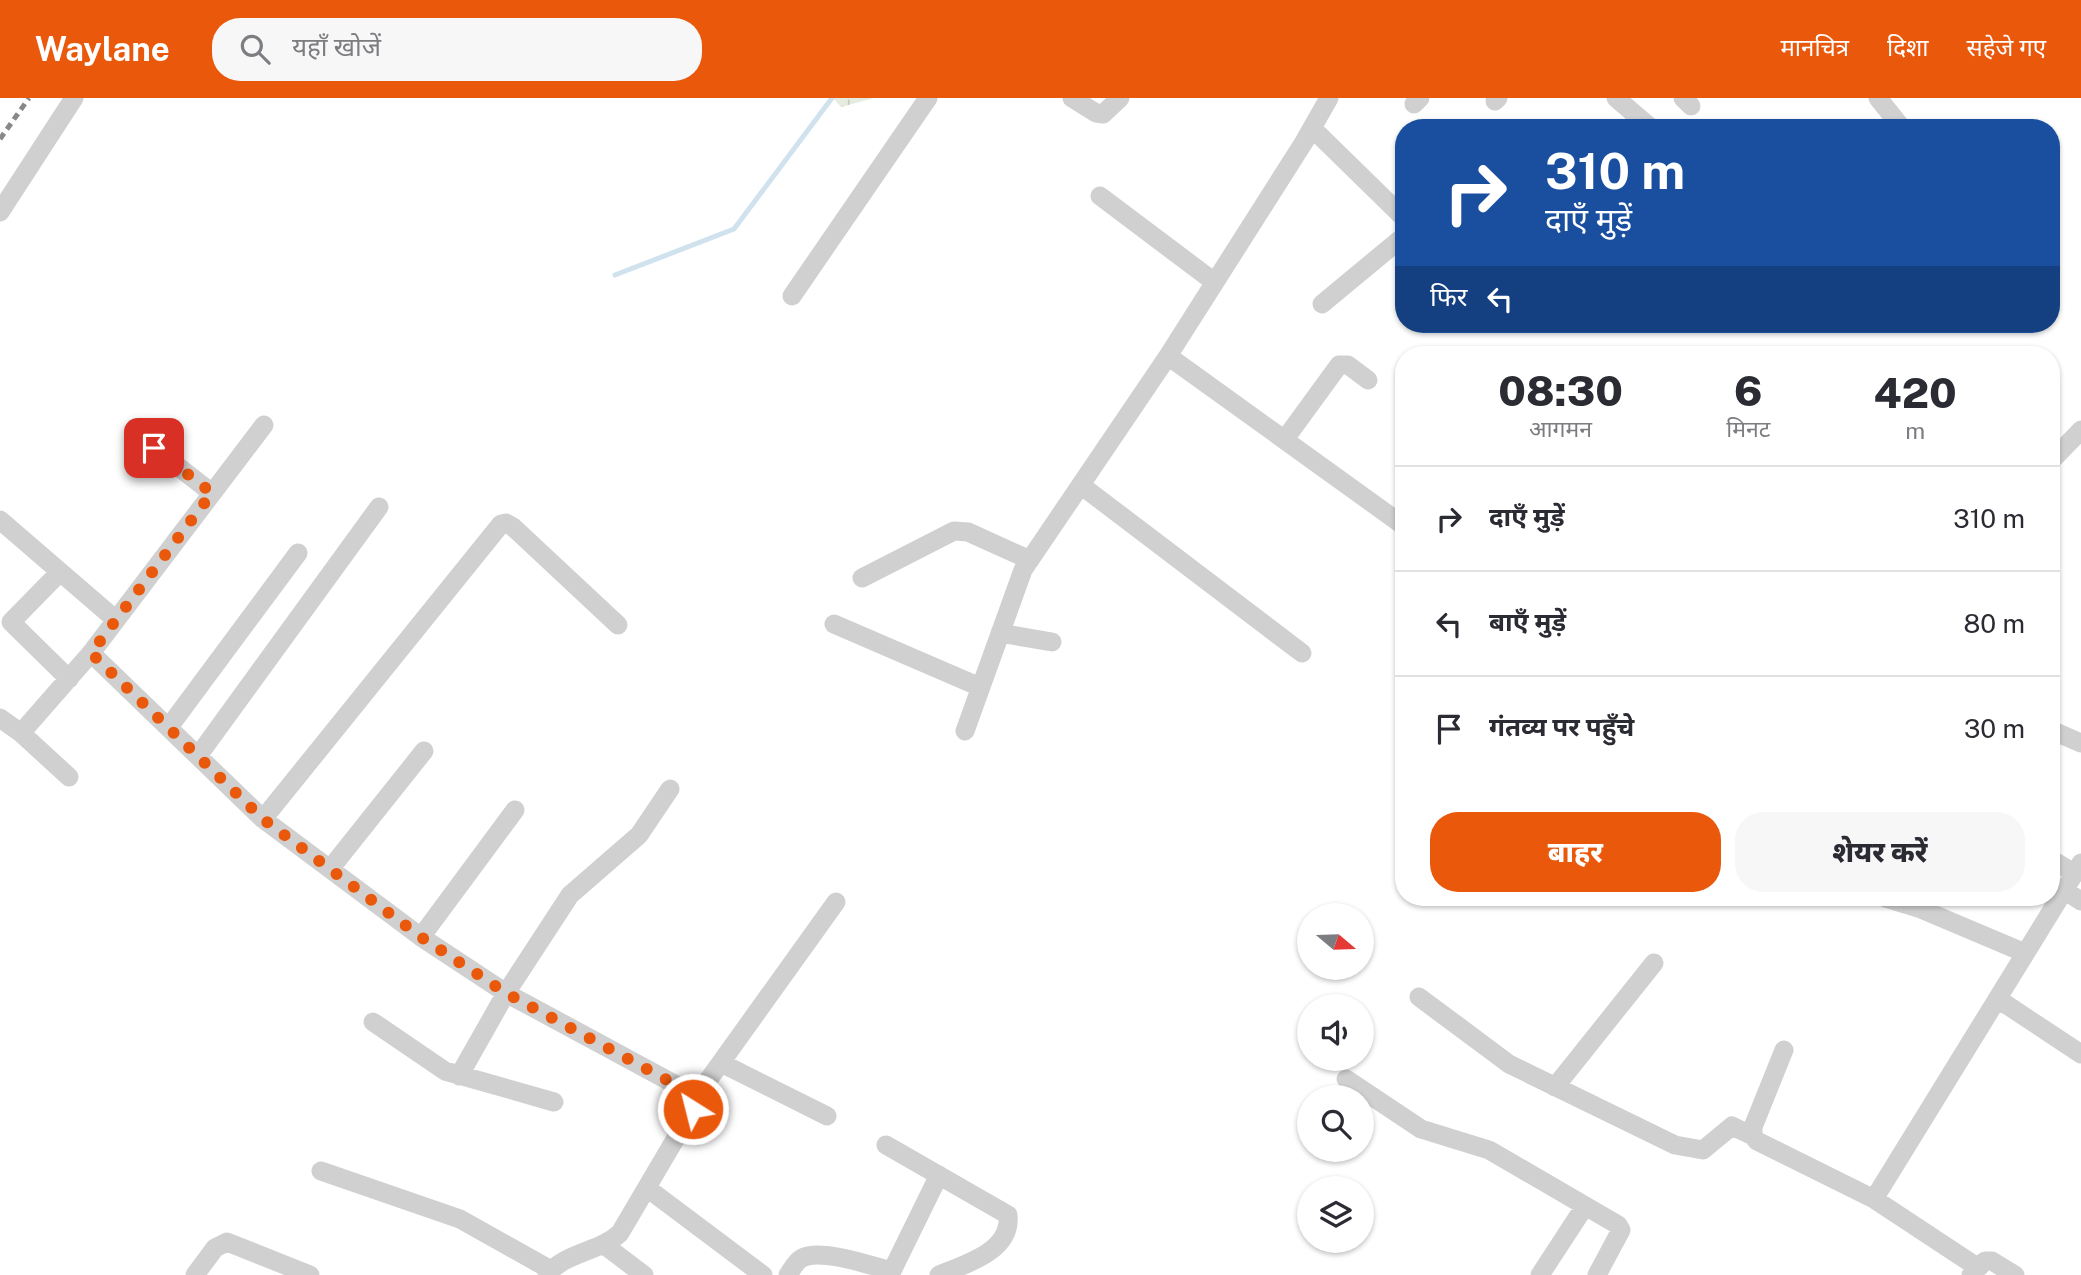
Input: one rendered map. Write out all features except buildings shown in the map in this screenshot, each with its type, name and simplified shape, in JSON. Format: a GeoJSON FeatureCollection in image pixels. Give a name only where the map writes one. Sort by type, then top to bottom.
{"type":"FeatureCollection","features":[{"type":"Feature","properties":{"kind":"street"},"geometry":{"type":"LineString","coordinates":[[0,212],[74,98]]}},
{"type":"Feature","properties":{"kind":"street"},"geometry":{"type":"LineString","coordinates":[[792,296],[928,98]]}},
{"type":"Feature","properties":{"kind":"street"},"geometry":{"type":"LineString","coordinates":[[1072,98],[1096,113],[1103,114],[1120,98]]}},
{"type":"Feature","properties":{"kind":"street"},"geometry":{"type":"LineString","coordinates":[[965,731],[1018,582],[1030,560],[1168,356],[1329,98]]}},
{"type":"Feature","properties":{"kind":"street"},"geometry":{"type":"LineString","coordinates":[[1616,98],[1640,119]]}},
{"type":"Feature","properties":{"kind":"street"},"geometry":{"type":"LineString","coordinates":[[1878,98],[1895,119]]}},
{"type":"Feature","properties":{"kind":"street"},"geometry":{"type":"LineString","coordinates":[[1312,128],[1395,209]]}},
{"type":"Feature","properties":{"kind":"street"},"geometry":{"type":"LineString","coordinates":[[1100,196],[1213,281]]}},
{"type":"Feature","properties":{"kind":"street"},"geometry":{"type":"LineString","coordinates":[[1322,304],[1395,243]]}},
{"type":"Feature","properties":{"kind":"street"},"geometry":{"type":"LineString","coordinates":[[1168,356],[1395,519]]}},
{"type":"Feature","properties":{"kind":"street"},"geometry":{"type":"LineString","coordinates":[[1285,439],[1339,365],[1348,365],[1368,380]]}},
{"type":"Feature","properties":{"kind":"street"},"geometry":{"type":"LineString","coordinates":[[21,733],[91,653],[264,425]]}},
{"type":"Feature","properties":{"kind":"street"},"geometry":{"type":"LineString","coordinates":[[135,433],[212,493]]}},
{"type":"Feature","properties":{"kind":"street"},"geometry":{"type":"LineString","coordinates":[[2060,453],[2079,437]]}},
{"type":"Feature","properties":{"kind":"street"},"geometry":{"type":"LineString","coordinates":[[1082,485],[1302,653]]}},
{"type":"Feature","properties":{"kind":"street"},"geometry":{"type":"LineString","coordinates":[[198,756],[379,507]]}},
{"type":"Feature","properties":{"kind":"street"},"geometry":{"type":"LineString","coordinates":[[0,520],[116,620]]}},
{"type":"Feature","properties":{"kind":"street"},"geometry":{"type":"LineString","coordinates":[[263,819],[501,524],[513,527],[618,625]]}},
{"type":"Feature","properties":{"kind":"street"},"geometry":{"type":"LineString","coordinates":[[862,578],[954,531],[968,532],[1030,560]]}},
{"type":"Feature","properties":{"kind":"street"},"geometry":{"type":"LineString","coordinates":[[169,727],[298,553]]}},
{"type":"Feature","properties":{"kind":"street"},"geometry":{"type":"LineString","coordinates":[[60,572],[11,622],[69,679]]}},
{"type":"Feature","properties":{"kind":"street"},"geometry":{"type":"LineString","coordinates":[[834,624],[980,687]]}},
{"type":"Feature","properties":{"kind":"street"},"geometry":{"type":"LineString","coordinates":[[1000,633],[1052,642]]}},
{"type":"Feature","properties":{"kind":"street"},"geometry":{"type":"LineString","coordinates":[[91,653],[263,819],[421,937],[506,993],[691,1093],[694,1100],[693,1109],[620,1233],[549,1273],[460,1219],[321,1171]]}},
{"type":"Feature","properties":{"kind":"street"},"geometry":{"type":"LineString","coordinates":[[0,718],[21,733],[69,777]]}},
{"type":"Feature","properties":{"kind":"street"},"geometry":{"type":"LineString","coordinates":[[2060,734],[2081,743]]}},
{"type":"Feature","properties":{"kind":"street"},"geometry":{"type":"LineString","coordinates":[[330,869],[424,751]]}},
{"type":"Feature","properties":{"kind":"street"},"geometry":{"type":"LineString","coordinates":[[459,1076],[506,993],[570,895],[639,835],[670,789]]}},
{"type":"Feature","properties":{"kind":"street"},"geometry":{"type":"LineString","coordinates":[[421,937],[516,810]]}},
{"type":"Feature","properties":{"kind":"street"},"geometry":{"type":"LineString","coordinates":[[2060,862],[2078,868],[2060,896]]}},
{"type":"Feature","properties":{"kind":"street"},"geometry":{"type":"LineString","coordinates":[[2064,890],[2081,901]]}},
{"type":"Feature","properties":{"kind":"street"},"geometry":{"type":"LineString","coordinates":[[694,1100],[836,902]]}},
{"type":"Feature","properties":{"kind":"street"},"geometry":{"type":"LineString","coordinates":[[1911,906],[2025,953]]}},
{"type":"Feature","properties":{"kind":"street"},"geometry":{"type":"LineString","coordinates":[[1874,1199],[2054,906]]}},
{"type":"Feature","properties":{"kind":"street"},"geometry":{"type":"LineString","coordinates":[[1555,1087],[1654,963]]}},
{"type":"Feature","properties":{"kind":"street"},"geometry":{"type":"LineString","coordinates":[[1419,997],[1509,1064],[1675,1145],[1703,1150],[1732,1126],[1874,1199],[1974,1271],[1992,1261],[2015,1275]]}},
{"type":"Feature","properties":{"kind":"street"},"geometry":{"type":"LineString","coordinates":[[1998,999],[2081,1054]]}},
{"type":"Feature","properties":{"kind":"street"},"geometry":{"type":"LineString","coordinates":[[373,1022],[434,1065],[459,1076],[554,1102]]}},
{"type":"Feature","properties":{"kind":"street"},"geometry":{"type":"LineString","coordinates":[[1753,1136],[1753,1127],[1784,1050]]}},
{"type":"Feature","properties":{"kind":"street"},"geometry":{"type":"LineString","coordinates":[[721,1063],[827,1116]]}},
{"type":"Feature","properties":{"kind":"street"},"geometry":{"type":"LineString","coordinates":[[1346,1079],[1422,1129],[1489,1150],[1618,1225],[1621,1230],[1597,1275]]}},
{"type":"Feature","properties":{"kind":"street"},"geometry":{"type":"LineString","coordinates":[[886,1145],[1004,1210],[1009,1224],[999,1243],[988,1253],[939,1275]]}},
{"type":"Feature","properties":{"kind":"street"},"geometry":{"type":"LineString","coordinates":[[788,1275],[795,1263],[809,1256],[844,1258],[891,1273],[939,1175]]}},
{"type":"Feature","properties":{"kind":"street"},"geometry":{"type":"LineString","coordinates":[[647,1188],[763,1275]]}},
{"type":"Feature","properties":{"kind":"street"},"geometry":{"type":"LineString","coordinates":[[1539,1275],[1585,1206]]}},
{"type":"Feature","properties":{"kind":"street"},"geometry":{"type":"LineString","coordinates":[[195,1275],[215,1248],[228,1242],[310,1275]]}},
{"type":"Feature","properties":{"kind":"street"},"geometry":{"type":"LineString","coordinates":[[603,1244],[644,1275]]}},
{"type":"Feature","properties":{"kind":"green space"},"geometry":{"type":"Polygon","coordinates":[[[833,98],[874,98],[841,107],[833,98]]]}},
{"type":"Feature","properties":{"kind":"waterway"},"geometry":{"type":"LineString","coordinates":[[615,275],[734,229],[832,98]]}},
{"type":"Feature","properties":{"kind":"railway"},"geometry":{"type":"LineString","coordinates":[[0,139],[29,98]]}},
{"type":"Feature","properties":{"kind":"route"},"geometry":{"type":"LineString","coordinates":[[154,448],[212,493],[91,653],[263,819],[421,937],[506,993],[691,1093],[694,1100],[693,1109]]}}]}
